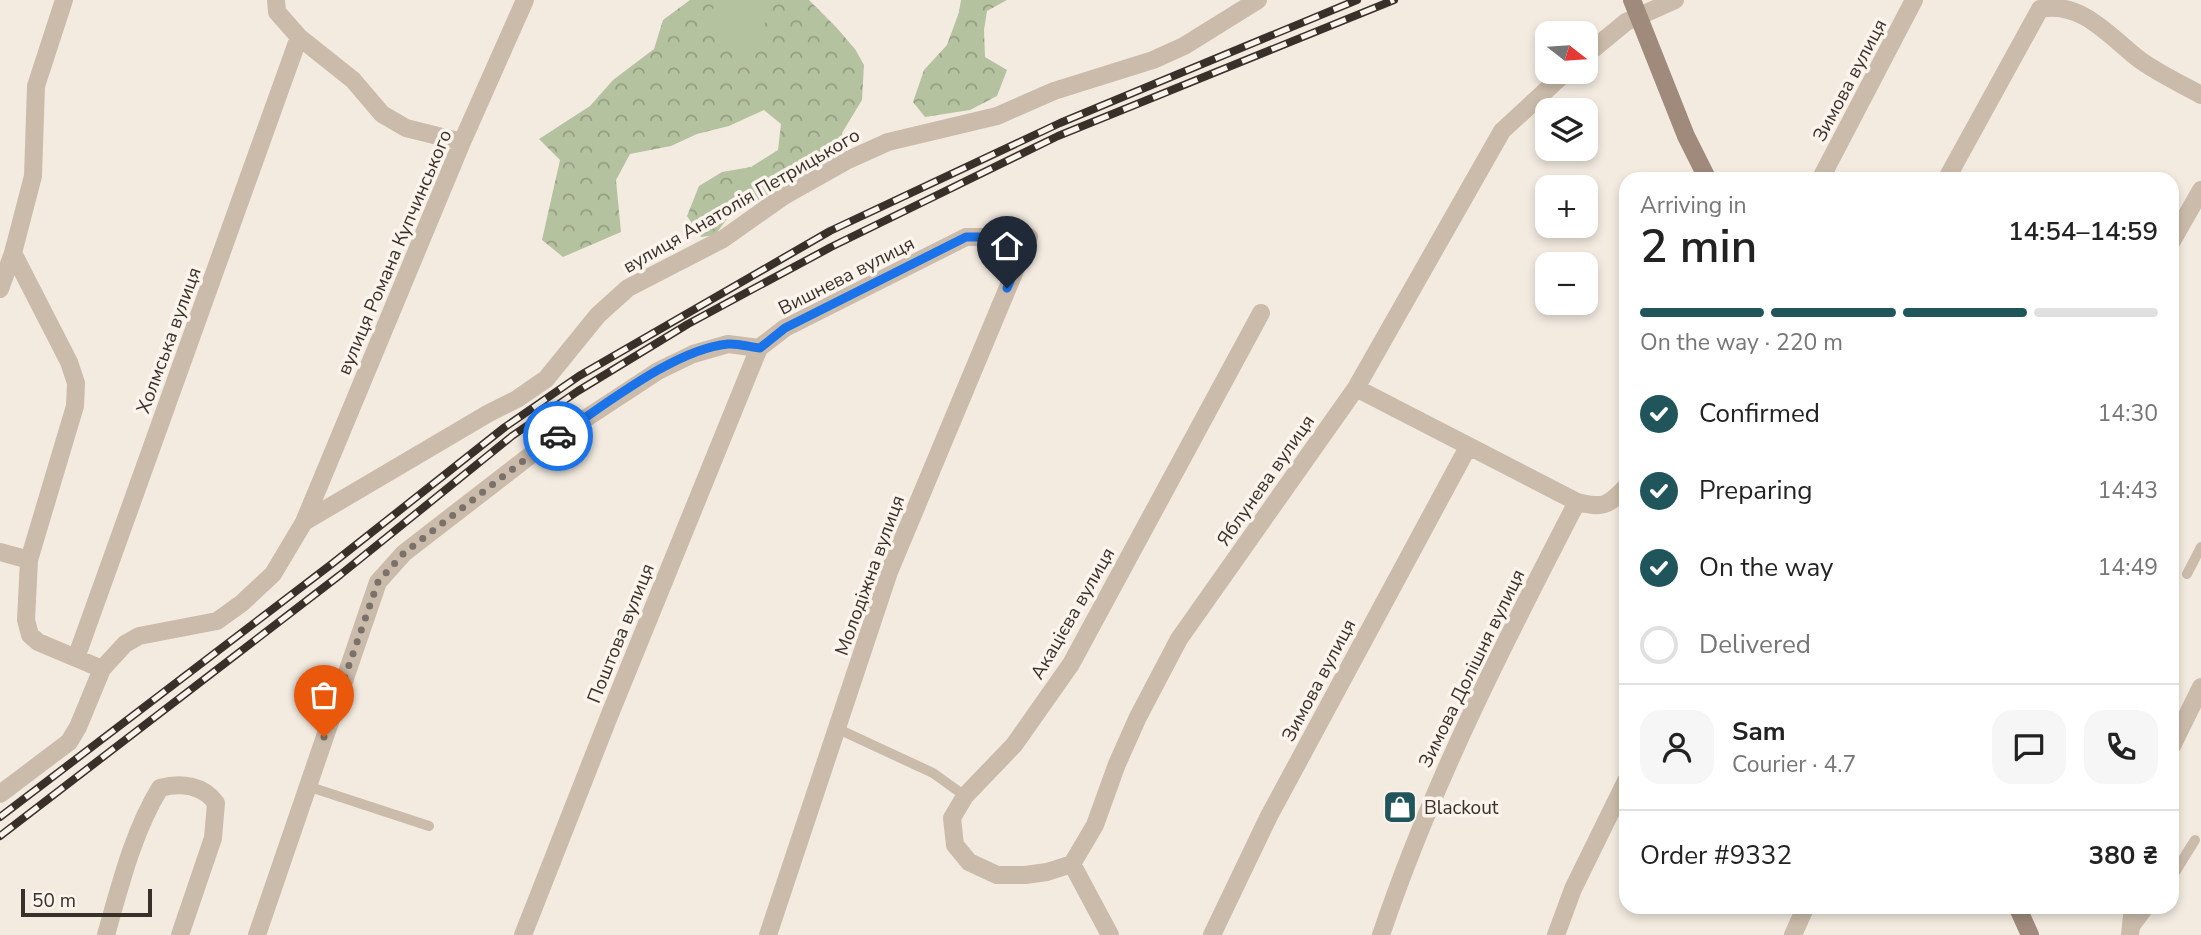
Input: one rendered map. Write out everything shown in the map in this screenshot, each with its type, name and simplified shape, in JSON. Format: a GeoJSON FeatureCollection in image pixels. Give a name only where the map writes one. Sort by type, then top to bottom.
{"type":"FeatureCollection","features":[{"type":"Feature","properties":{"kind":"main road"},"geometry":{"type":"LineString","coordinates":[[1635,7],[1686,136],[1704,172]]}},
{"type":"Feature","properties":{"kind":"main road"},"geometry":{"type":"LineString","coordinates":[[2021,914],[2030,935]]}},
{"type":"Feature","properties":{"kind":"street"},"geometry":{"type":"LineString","coordinates":[[0,289],[13,253],[33,176],[36,86],[64,0]]}},
{"type":"Feature","properties":{"kind":"street"},"geometry":{"type":"LineString","coordinates":[[276,0],[277,12],[299,37],[353,80],[382,114],[406,128],[462,142]]}},
{"type":"Feature","properties":{"kind":"street","name":"вулиця Романа Купчинського"},"geometry":{"type":"LineString","coordinates":[[304,522],[462,142],[525,0]]}},
{"type":"Feature","properties":{"kind":"street","name":"вулиця Анатолія Петрицького"},"geometry":{"type":"LineString","coordinates":[[0,794],[69,743],[102,669],[125,644],[139,636],[216,621],[242,603],[272,574],[304,522],[517,399],[546,379],[598,315],[628,288],[723,239],[784,196],[848,160],[888,142],[997,116],[1054,91],[1153,60],[1184,46],[1258,0]]}},
{"type":"Feature","properties":{"kind":"street"},"geometry":{"type":"LineString","coordinates":[[1598,43],[1635,7],[1675,0]]}},
{"type":"Feature","properties":{"kind":"street","name":"Зимова вулиця"},"geometry":{"type":"LineString","coordinates":[[1824,172],[1914,0]]}},
{"type":"Feature","properties":{"kind":"street"},"geometry":{"type":"LineString","coordinates":[[1950,172],[2040,9],[2055,5],[2069,6],[2088,13],[2141,60],[2201,95]]}},
{"type":"Feature","properties":{"kind":"street","name":"Холмська вулиця"},"geometry":{"type":"LineString","coordinates":[[76,658],[299,37]]}},
{"type":"Feature","properties":{"kind":"street","name":"Яблунева вулиця"},"geometry":{"type":"LineString","coordinates":[[1072,864],[1095,825],[1117,764],[1138,717],[1179,639],[1356,388],[1502,131],[1553,84]]}},
{"type":"Feature","properties":{"kind":"street"},"geometry":{"type":"LineString","coordinates":[[2179,229],[2201,190]]}},
{"type":"Feature","properties":{"kind":"street","name":"Вишнева вулиця"},"geometry":{"type":"LineString","coordinates":[[760,348],[785,328],[966,237],[1029,237]]}},
{"type":"Feature","properties":{"kind":"street","name":"Молодіжна вулиця"},"geometry":{"type":"LineString","coordinates":[[768,935],[889,572],[1029,237]]}},
{"type":"Feature","properties":{"kind":"street"},"geometry":{"type":"LineString","coordinates":[[13,253],[69,362],[76,383],[75,406],[29,560],[26,620],[30,635],[38,642],[102,669]]}},
{"type":"Feature","properties":{"kind":"street","name":"Акацієва вулиця"},"geometry":{"type":"LineString","coordinates":[[1072,864],[1047,872],[997,875],[969,862],[955,845],[952,818],[965,796],[1014,745],[1071,664],[1261,313]]}},
{"type":"Feature","properties":{"kind":"street"},"geometry":{"type":"LineString","coordinates":[[257,935],[378,582],[404,553],[536,451],[658,371],[693,354],[728,344],[760,348]]}},
{"type":"Feature","properties":{"kind":"street","name":"Поштова вулиця"},"geometry":{"type":"LineString","coordinates":[[523,935],[760,348]]}},
{"type":"Feature","properties":{"kind":"street"},"geometry":{"type":"LineString","coordinates":[[1356,388],[1577,502],[1597,507],[1611,503],[1619,494]]}},
{"type":"Feature","properties":{"kind":"street","name":"Зимова вулиця"},"geometry":{"type":"LineString","coordinates":[[1212,935],[1269,816],[1468,447]]}},
{"type":"Feature","properties":{"kind":"street","name":"Зимова Долішня вулиця"},"geometry":{"type":"LineString","coordinates":[[1381,935],[1426,814],[1459,738],[1503,644],[1577,502]]}},
{"type":"Feature","properties":{"kind":"street"},"geometry":{"type":"LineString","coordinates":[[0,552],[29,560]]}},
{"type":"Feature","properties":{"kind":"street"},"geometry":{"type":"LineString","coordinates":[[2179,732],[2201,687]]}},
{"type":"Feature","properties":{"kind":"street"},"geometry":{"type":"LineString","coordinates":[[106,935],[150,805],[160,788],[185,784],[209,793],[216,803],[213,838],[180,935]]}},
{"type":"Feature","properties":{"kind":"street"},"geometry":{"type":"LineString","coordinates":[[1556,935],[1573,889],[1619,795]]}},
{"type":"Feature","properties":{"kind":"street"},"geometry":{"type":"LineString","coordinates":[[1072,864],[1110,935]]}},
{"type":"Feature","properties":{"kind":"street"},"geometry":{"type":"LineString","coordinates":[[1793,935],[1802,914]]}},
{"type":"Feature","properties":{"kind":"street"},"geometry":{"type":"LineString","coordinates":[[2130,934],[2132,914]]}},
{"type":"Feature","properties":{"kind":"lane"},"geometry":{"type":"LineString","coordinates":[[2188,574],[2201,547]]}},
{"type":"Feature","properties":{"kind":"lane"},"geometry":{"type":"LineString","coordinates":[[836,728],[933,773],[965,796]]}},
{"type":"Feature","properties":{"kind":"lane"},"geometry":{"type":"LineString","coordinates":[[307,786],[429,826]]}},
{"type":"Feature","properties":{"kind":"lane"},"geometry":{"type":"LineString","coordinates":[[2179,866],[2195,840]]}},
{"type":"Feature","properties":{"kind":"lane"},"geometry":{"type":"LineString","coordinates":[[2130,934],[2145,914]]}},
{"type":"Feature","properties":{"kind":"green space"},"geometry":{"type":"Polygon","coordinates":[[[690,0],[809,0],[855,49],[864,65],[862,100],[842,133],[845,153],[816,173],[786,185],[730,215],[715,235],[701,237],[687,216],[699,186],[722,172],[751,167],[778,150],[781,124],[764,110],[729,126],[697,134],[671,146],[630,154],[616,180],[621,232],[563,257],[542,240],[560,160],[539,139],[590,106],[613,80],[654,49],[663,20],[690,0]]]}},
{"type":"Feature","properties":{"kind":"green space"},"geometry":{"type":"Polygon","coordinates":[[[716,0],[777,0],[750,53],[719,47],[712,12],[716,0]]]}},
{"type":"Feature","properties":{"kind":"green space"},"geometry":{"type":"Polygon","coordinates":[[[961,0],[1007,0],[987,11],[984,30],[985,57],[1007,70],[997,96],[970,110],[925,117],[913,102],[924,70],[947,45],[961,0]]]}},
{"type":"Feature","properties":{"kind":"railway"},"geometry":{"type":"LineString","coordinates":[[0,817],[333,563],[505,427],[579,376],[830,231],[1060,123],[1357,0]]}},
{"type":"Feature","properties":{"kind":"railway"},"geometry":{"type":"LineString","coordinates":[[0,836],[340,575],[512,436],[578,391],[688,324],[831,247],[1058,136],[1394,0]]}},
{"type":"Feature","properties":{"kind":"way so far"},"geometry":{"type":"LineString","coordinates":[[324,737],[378,582],[404,553],[558,436]]}},
{"type":"Feature","properties":{"kind":"place","name":"Blackout"},"geometry":{"type":"Point","coordinates":[1400,807]}},
{"type":"Feature","properties":{"kind":"route"},"geometry":{"type":"LineString","coordinates":[[558,436],[658,371],[693,354],[728,344],[760,348],[785,328],[966,237],[1029,237],[1007,288]]}}]}
